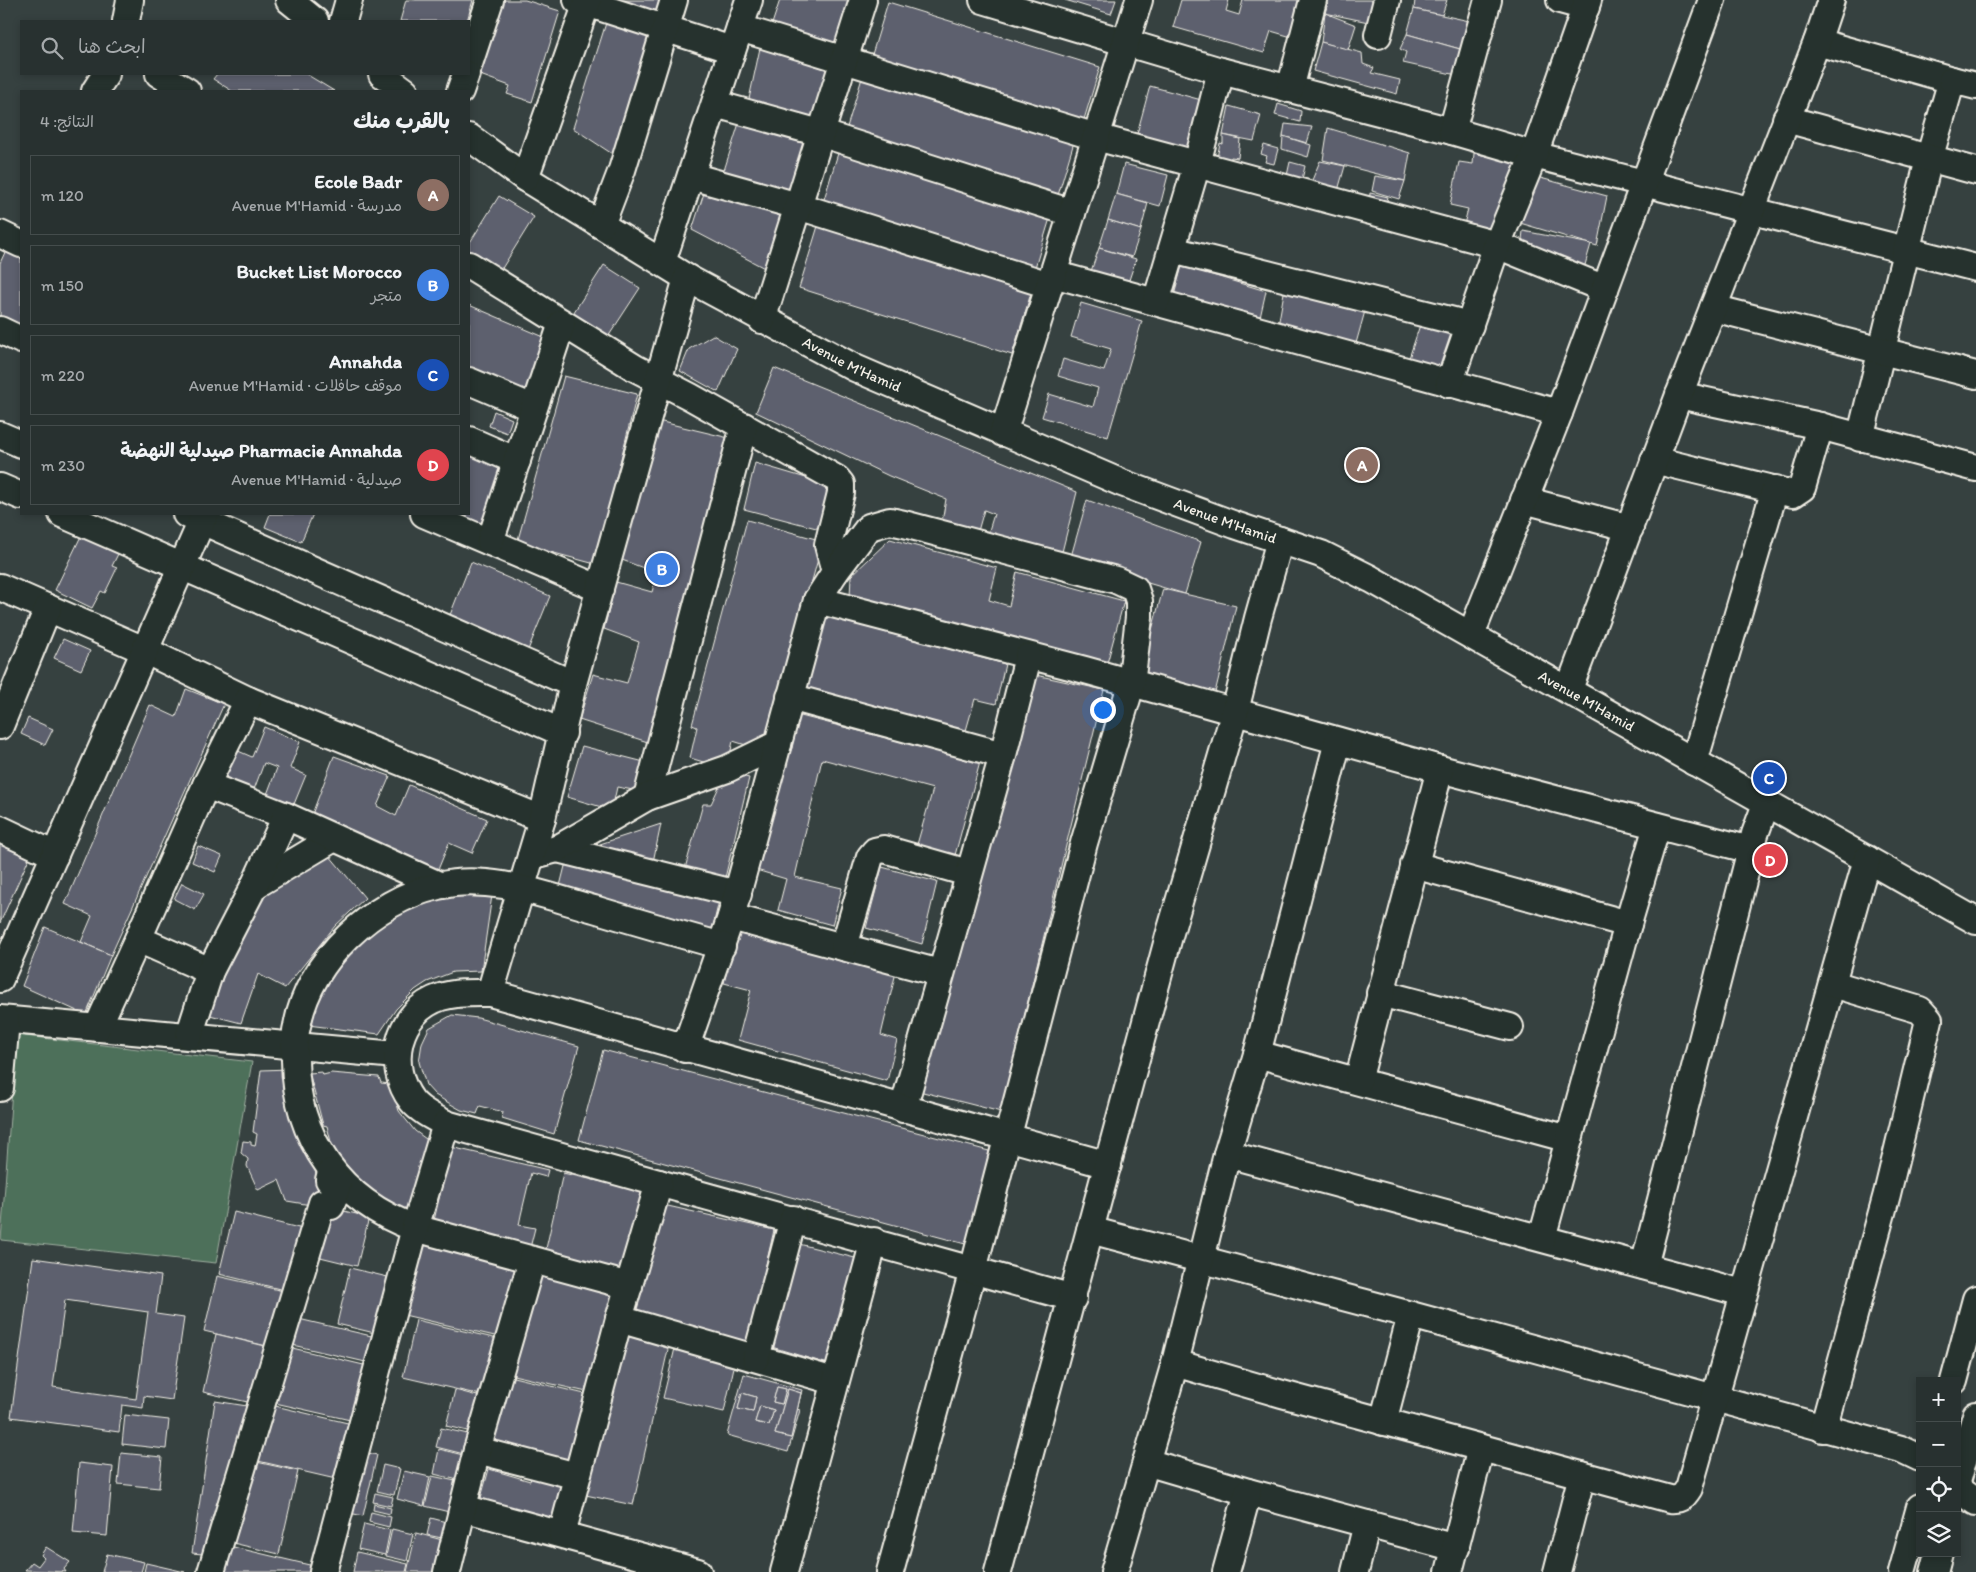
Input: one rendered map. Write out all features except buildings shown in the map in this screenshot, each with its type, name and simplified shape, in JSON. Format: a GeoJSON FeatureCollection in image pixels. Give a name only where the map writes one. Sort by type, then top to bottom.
{"type":"FeatureCollection","features":[{"type":"Feature","properties":{"kind":"street"},"geometry":{"type":"LineString","coordinates":[[126,20],[130,0]]}},
{"type":"Feature","properties":{"kind":"street"},"geometry":{"type":"LineString","coordinates":[[289,0],[314,20]]}},
{"type":"Feature","properties":{"kind":"street"},"geometry":{"type":"LineString","coordinates":[[343,20],[349,0]]}},
{"type":"Feature","properties":{"kind":"street"},"geometry":{"type":"LineString","coordinates":[[470,61],[490,0]]}},
{"type":"Feature","properties":{"kind":"street"},"geometry":{"type":"LineString","coordinates":[[601,225],[622,170],[674,0]]}},
{"type":"Feature","properties":{"kind":"street"},"geometry":{"type":"LineString","coordinates":[[662,262],[749,0]]}},
{"type":"Feature","properties":{"kind":"street"},"geometry":{"type":"LineString","coordinates":[[762,320],[863,0]]}},
{"type":"Feature","properties":{"kind":"street"},"geometry":{"type":"LineString","coordinates":[[983,0],[1026,6],[1125,43],[1221,71],[1452,131],[1534,155],[1976,268]]}},
{"type":"Feature","properties":{"kind":"street"},"geometry":{"type":"LineString","coordinates":[[1003,433],[1139,0]]}},
{"type":"Feature","properties":{"kind":"street"},"geometry":{"type":"LineString","coordinates":[[1290,89],[1313,0]]}},
{"type":"Feature","properties":{"kind":"street"},"geometry":{"type":"LineString","coordinates":[[1378,35],[1387,0]]}},
{"type":"Feature","properties":{"kind":"street"},"geometry":{"type":"LineString","coordinates":[[1452,131],[1488,0]]}},
{"type":"Feature","properties":{"kind":"street"},"geometry":{"type":"LineString","coordinates":[[1449,384],[1497,245],[1534,155],[1587,4],[1560,0]]}},
{"type":"Feature","properties":{"kind":"street"},"geometry":{"type":"LineString","coordinates":[[1471,635],[1559,413],[1712,0]]}},
{"type":"Feature","properties":{"kind":"street"},"geometry":{"type":"LineString","coordinates":[[1569,690],[1654,460],[1750,209],[1817,42],[1831,0]]}},
{"type":"Feature","properties":{"kind":"street"},"geometry":{"type":"LineString","coordinates":[[526,178],[584,1],[666,27],[844,58],[1096,137],[1497,245],[1605,289]]}},
{"type":"Feature","properties":{"kind":"street"},"geometry":{"type":"LineString","coordinates":[[1817,42],[1964,83],[1929,159],[1908,251],[1860,438]]}},
{"type":"Feature","properties":{"kind":"street"},"geometry":{"type":"LineString","coordinates":[[1156,302],[1197,164],[1221,71]]}},
{"type":"Feature","properties":{"kind":"street"},"geometry":{"type":"LineString","coordinates":[[96,90],[105,75]]}},
{"type":"Feature","properties":{"kind":"street"},"geometry":{"type":"LineString","coordinates":[[162,75],[186,90]]}},
{"type":"Feature","properties":{"kind":"street"},"geometry":{"type":"LineString","coordinates":[[460,90],[466,75]]}},
{"type":"Feature","properties":{"kind":"street"},"geometry":{"type":"LineString","coordinates":[[715,104],[820,133],[1072,213]]}},
{"type":"Feature","properties":{"kind":"street"},"geometry":{"type":"LineString","coordinates":[[1786,119],[1976,171]]}},
{"type":"Feature","properties":{"kind":"street","name":"Avenue M'Hamid"},"geometry":{"type":"LineString","coordinates":[[470,138],[526,178],[601,225],[687,278],[762,320],[855,368],[1003,433],[1178,505],[1322,554],[1471,635],[1766,804],[1976,921]]}},
{"type":"Feature","properties":{"kind":"street"},"geometry":{"type":"LineString","coordinates":[[691,176],[1051,280],[1156,302],[1559,413]]}},
{"type":"Feature","properties":{"kind":"street"},"geometry":{"type":"LineString","coordinates":[[1172,250],[1470,325]]}},
{"type":"Feature","properties":{"kind":"street"},"geometry":{"type":"LineString","coordinates":[[470,266],[635,368],[837,478],[841,484],[841,493],[828,545],[835,572]]}},
{"type":"Feature","properties":{"kind":"street"},"geometry":{"type":"LineString","coordinates":[[490,993],[542,819],[573,684],[660,380],[687,278]]}},
{"type":"Feature","properties":{"kind":"street"},"geometry":{"type":"LineString","coordinates":[[1713,308],[1976,375]]}},
{"type":"Feature","properties":{"kind":"street"},"geometry":{"type":"LineString","coordinates":[[490,542],[562,323]]}},
{"type":"Feature","properties":{"kind":"street"},"geometry":{"type":"LineString","coordinates":[[0,330],[20,340]]}},
{"type":"Feature","properties":{"kind":"street"},"geometry":{"type":"LineString","coordinates":[[470,381],[533,408]]}},
{"type":"Feature","properties":{"kind":"street"},"geometry":{"type":"LineString","coordinates":[[1679,395],[1820,426],[1976,468]]}},
{"type":"Feature","properties":{"kind":"street"},"geometry":{"type":"LineString","coordinates":[[646,797],[744,426]]}},
{"type":"Feature","properties":{"kind":"street"},"geometry":{"type":"LineString","coordinates":[[1654,460],[1793,494],[1802,488],[1820,426]]}},
{"type":"Feature","properties":{"kind":"street"},"geometry":{"type":"LineString","coordinates":[[0,435],[20,444]]}},
{"type":"Feature","properties":{"kind":"street"},"geometry":{"type":"LineString","coordinates":[[470,440],[517,461]]}},
{"type":"Feature","properties":{"kind":"street"},"geometry":{"type":"LineString","coordinates":[[0,487],[20,496]]}},
{"type":"Feature","properties":{"kind":"street"},"geometry":{"type":"LineString","coordinates":[[1694,762],[1775,490]]}},
{"type":"Feature","properties":{"kind":"street"},"geometry":{"type":"LineString","coordinates":[[1524,500],[1630,528]]}},
{"type":"Feature","properties":{"kind":"street"},"geometry":{"type":"LineString","coordinates":[[64,515],[563,733]]}},
{"type":"Feature","properties":{"kind":"street"},"geometry":{"type":"LineString","coordinates":[[426,515],[600,589]]}},
{"type":"Feature","properties":{"kind":"street"},"geometry":{"type":"LineString","coordinates":[[0,979],[182,565],[197,516],[573,684]]}},
{"type":"Feature","properties":{"kind":"street"},"geometry":{"type":"LineString","coordinates":[[685,1049],[735,906],[817,600],[835,572],[869,527],[890,521],[1116,580],[1135,589],[1139,601],[1131,685],[1084,843],[1006,1136],[973,1270],[890,1572]]}},
{"type":"Feature","properties":{"kind":"street"},"geometry":{"type":"LineString","coordinates":[[998,1572],[1169,936],[1235,711],[1280,540]]}},
{"type":"Feature","properties":{"kind":"street"},"geometry":{"type":"LineString","coordinates":[[0,587],[144,650],[248,700],[542,819]]}},
{"type":"Feature","properties":{"kind":"street"},"geometry":{"type":"LineString","coordinates":[[817,600],[1131,685],[1235,711],[1440,769],[1751,850]]}},
{"type":"Feature","properties":{"kind":"street"},"geometry":{"type":"LineString","coordinates":[[0,726],[6,693],[48,608]]}},
{"type":"Feature","properties":{"kind":"street"},"geometry":{"type":"LineString","coordinates":[[903,1109],[968,872],[1003,755],[1028,657]]}},
{"type":"Feature","properties":{"kind":"street"},"geometry":{"type":"LineString","coordinates":[[790,697],[1003,755]]}},
{"type":"Feature","properties":{"kind":"street"},"geometry":{"type":"LineString","coordinates":[[97,1028],[206,785],[248,700]]}},
{"type":"Feature","properties":{"kind":"street"},"geometry":{"type":"LineString","coordinates":[[1114,1572],[1175,1363],[1227,1154],[1257,1054],[1338,741]]}},
{"type":"Feature","properties":{"kind":"street"},"geometry":{"type":"LineString","coordinates":[[531,856],[557,849],[646,797],[727,769],[778,744]]}},
{"type":"Feature","properties":{"kind":"street"},"geometry":{"type":"LineString","coordinates":[[1358,1081],[1440,769]]}},
{"type":"Feature","properties":{"kind":"street"},"geometry":{"type":"LineString","coordinates":[[206,785],[286,816],[440,885]]}},
{"type":"Feature","properties":{"kind":"street"},"geometry":{"type":"LineString","coordinates":[[1644,1266],[1751,850],[1760,817],[1766,804]]}},
{"type":"Feature","properties":{"kind":"street"},"geometry":{"type":"LineString","coordinates":[[189,1036],[210,971],[254,886],[286,816]]}},
{"type":"Feature","properties":{"kind":"street"},"geometry":{"type":"LineString","coordinates":[[1542,1238],[1628,924],[1657,826]]}},
{"type":"Feature","properties":{"kind":"street"},"geometry":{"type":"LineString","coordinates":[[0,829],[55,855]]}},
{"type":"Feature","properties":{"kind":"street"},"geometry":{"type":"LineString","coordinates":[[254,886],[334,838]]}},
{"type":"Feature","properties":{"kind":"street"},"geometry":{"type":"LineString","coordinates":[[557,849],[735,906],[844,947],[940,973]]}},
{"type":"Feature","properties":{"kind":"street"},"geometry":{"type":"LineString","coordinates":[[844,947],[870,857],[875,850],[884,850],[968,872]]}},
{"type":"Feature","properties":{"kind":"street"},"geometry":{"type":"LineString","coordinates":[[1175,1363],[1383,1422],[1670,1499],[1678,1500],[1684,1496],[1688,1488],[1833,984],[1867,859]]}},
{"type":"Feature","properties":{"kind":"street"},"geometry":{"type":"LineString","coordinates":[[1414,865],[1628,924]]}},
{"type":"Feature","properties":{"kind":"street"},"geometry":{"type":"LineString","coordinates":[[629,1286],[414,1228],[395,1221],[366,1203],[342,1182],[332,1169],[314,1143],[302,1113],[296,1073],[296,1027],[303,1004],[312,986],[335,950],[376,912],[410,894],[440,885],[474,883],[521,889],[722,946]]}},
{"type":"Feature","properties":{"kind":"street"},"geometry":{"type":"LineString","coordinates":[[138,939],[210,971]]}},
{"type":"Feature","properties":{"kind":"street"},"geometry":{"type":"LineString","coordinates":[[1823,1429],[1887,1194],[1929,1020],[1920,1010],[1833,984]]}},
{"type":"Feature","properties":{"kind":"street"},"geometry":{"type":"LineString","coordinates":[[1073,1298],[874,1241],[446,1124],[424,1111],[412,1101],[398,1075],[396,1054],[405,1028],[420,1010],[430,1002],[453,994],[490,993],[685,1049],[1108,1165]]}},
{"type":"Feature","properties":{"kind":"street"},"geometry":{"type":"LineString","coordinates":[[1380,993],[1510,1027]]}},
{"type":"Feature","properties":{"kind":"street"},"geometry":{"type":"LineString","coordinates":[[0,1088],[3,1019],[396,1054]]}},
{"type":"Feature","properties":{"kind":"street"},"geometry":{"type":"LineString","coordinates":[[1257,1054],[1569,1140]]}},
{"type":"Feature","properties":{"kind":"street"},"geometry":{"type":"LineString","coordinates":[[323,1572],[414,1228],[446,1124]]}},
{"type":"Feature","properties":{"kind":"street"},"geometry":{"type":"LineString","coordinates":[[1227,1154],[1743,1293]]}},
{"type":"Feature","properties":{"kind":"street"},"geometry":{"type":"LineString","coordinates":[[211,1572],[322,1203],[331,1206],[338,1182],[329,1180],[332,1169]]}},
{"type":"Feature","properties":{"kind":"street"},"geometry":{"type":"LineString","coordinates":[[562,1534],[619,1319],[659,1183]]}},
{"type":"Feature","properties":{"kind":"street"},"geometry":{"type":"LineString","coordinates":[[756,1358],[793,1220]]}},
{"type":"Feature","properties":{"kind":"street"},"geometry":{"type":"LineString","coordinates":[[1090,1230],[1411,1315],[1713,1400],[1901,1450],[1916,1456]]}},
{"type":"Feature","properties":{"kind":"street"},"geometry":{"type":"LineString","coordinates":[[784,1572],[834,1381],[874,1241]]}},
{"type":"Feature","properties":{"kind":"street"},"geometry":{"type":"LineString","coordinates":[[447,1572],[477,1450],[532,1260]]}},
{"type":"Feature","properties":{"kind":"street"},"geometry":{"type":"LineString","coordinates":[[1955,1377],[1976,1299]]}},
{"type":"Feature","properties":{"kind":"street"},"geometry":{"type":"LineString","coordinates":[[1383,1422],[1411,1315]]}},
{"type":"Feature","properties":{"kind":"street"},"geometry":{"type":"LineString","coordinates":[[619,1319],[834,1381]]}},
{"type":"Feature","properties":{"kind":"street"},"geometry":{"type":"LineString","coordinates":[[1961,1468],[1976,1415]]}},
{"type":"Feature","properties":{"kind":"street"},"geometry":{"type":"LineString","coordinates":[[1146,1462],[1366,1524],[1452,1560],[1481,1448]]}},
{"type":"Feature","properties":{"kind":"street"},"geometry":{"type":"LineString","coordinates":[[477,1450],[577,1476]]}},
{"type":"Feature","properties":{"kind":"street"},"geometry":{"type":"LineString","coordinates":[[1557,1572],[1582,1475]]}},
{"type":"Feature","properties":{"kind":"street"},"geometry":{"type":"LineString","coordinates":[[1226,1572],[1248,1492]]}},
{"type":"Feature","properties":{"kind":"street"},"geometry":{"type":"LineString","coordinates":[[1961,1492],[1976,1502]]}},
{"type":"Feature","properties":{"kind":"street"},"geometry":{"type":"LineString","coordinates":[[463,1508],[698,1572]]}},
{"type":"Feature","properties":{"kind":"street"},"geometry":{"type":"LineString","coordinates":[[1902,1572],[1919,1512]]}},
{"type":"Feature","properties":{"kind":"street"},"geometry":{"type":"LineString","coordinates":[[1355,1572],[1366,1524]]}},
{"type":"Feature","properties":{"kind":"street"},"geometry":{"type":"LineString","coordinates":[[1934,1572],[1937,1557]]}},
{"type":"Feature","properties":{"kind":"green space"},"geometry":{"type":"Polygon","coordinates":[[[16,1035],[252,1062],[216,1263],[1,1240],[16,1035]]]}},
{"type":"Feature","properties":{"kind":"place","name":"Ecole Badr"},"geometry":{"type":"Point","coordinates":[1362,465]}},
{"type":"Feature","properties":{"kind":"place","name":"Bucket List Morocco"},"geometry":{"type":"Point","coordinates":[662,569]}},
{"type":"Feature","properties":{"kind":"place","name":"Annahda"},"geometry":{"type":"Point","coordinates":[1769,778]}},
{"type":"Feature","properties":{"kind":"place","name":"Pharmacie Annahda صيدلية النهضة"},"geometry":{"type":"Point","coordinates":[1770,860]}}]}
